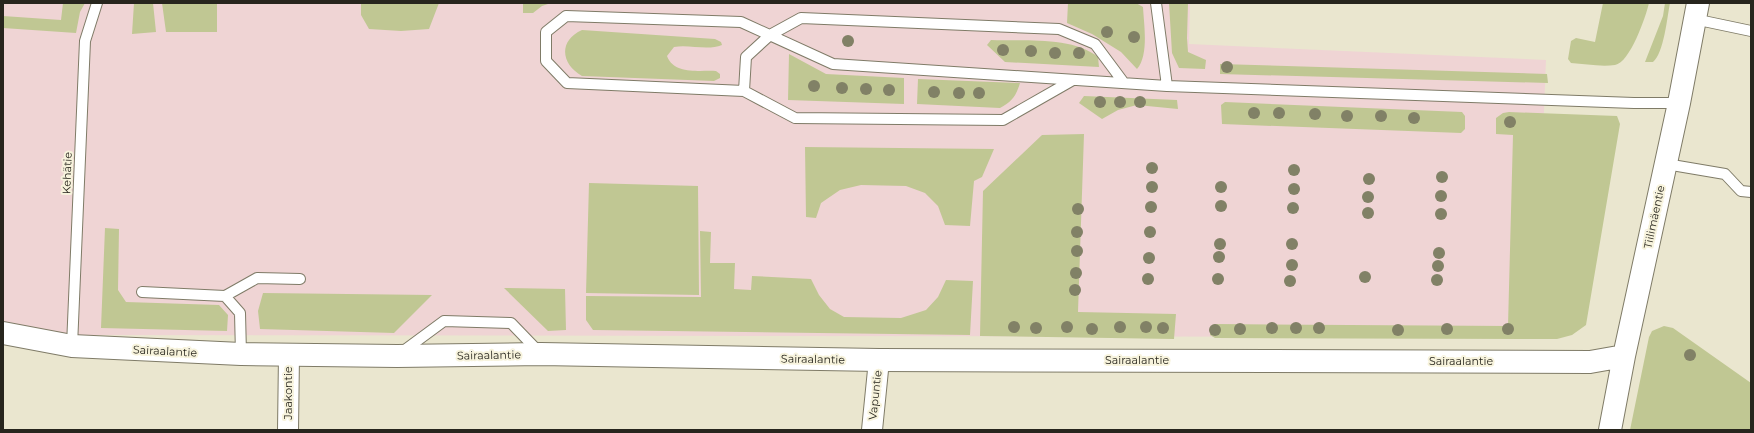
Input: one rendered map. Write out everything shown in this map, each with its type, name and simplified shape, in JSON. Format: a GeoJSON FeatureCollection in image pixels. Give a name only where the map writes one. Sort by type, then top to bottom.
{"type":"FeatureCollection","features":[{"type":"Feature","properties":{"kind":"street","name":"Tiilimäentie"},"geometry":{"type":"LineString","coordinates":[[1610,430],[1624,356],[1679,103],[1696,11]]}},
{"type":"Feature","properties":{"kind":"street","name":"Sairaalantie"},"geometry":{"type":"LineString","coordinates":[[3,332],[72,346],[289,355],[397,356],[542,354],[879,360],[1590,362],[1624,356]]}},
{"type":"Feature","properties":{"kind":"street","name":"Jaakontie"},"geometry":{"type":"LineString","coordinates":[[288,430],[289,355]]}},
{"type":"Feature","properties":{"kind":"street","name":"Vapuntie"},"geometry":{"type":"LineString","coordinates":[[872,430],[879,360]]}},
{"type":"Feature","properties":{"kind":"lane","name":"Kehätie"},"geometry":{"type":"LineString","coordinates":[[72,346],[85,41],[97,3]]}},
{"type":"Feature","properties":{"kind":"lane"},"geometry":{"type":"LineString","coordinates":[[1156,3],[1167,86]]}},
{"type":"Feature","properties":{"kind":"lane"},"geometry":{"type":"LineString","coordinates":[[1696,11],[1751,31]]}},
{"type":"Feature","properties":{"kind":"lane"},"geometry":{"type":"LineString","coordinates":[[1073,80],[1003,120],[795,118],[744,91],[567,83],[546,61],[546,32],[566,16],[741,22],[833,64],[1167,86],[1634,103],[1679,103]]}},
{"type":"Feature","properties":{"kind":"lane"},"geometry":{"type":"LineString","coordinates":[[744,91],[746,57],[770,35],[801,18],[1059,30],[1095,44],[1124,83]]}},
{"type":"Feature","properties":{"kind":"lane"},"geometry":{"type":"LineString","coordinates":[[1666,164],[1725,174],[1741,191],[1751,192]]}},
{"type":"Feature","properties":{"kind":"lane"},"geometry":{"type":"LineString","coordinates":[[142,292],[225,296],[257,278],[300,279]]}},
{"type":"Feature","properties":{"kind":"lane"},"geometry":{"type":"LineString","coordinates":[[225,296],[240,313],[240,354]]}},
{"type":"Feature","properties":{"kind":"lane"},"geometry":{"type":"LineString","coordinates":[[397,356],[444,321],[511,323],[542,354]]}},
{"type":"Feature","properties":{"kind":"shaded area"},"geometry":{"type":"Polygon","coordinates":[[[3,3],[1190,3],[1189,44],[1546,60],[1535,337],[58,335],[3,325],[3,3]]]}},
{"type":"Feature","properties":{"kind":"green space"},"geometry":{"type":"Polygon","coordinates":[[[63,3],[85,3],[80,12],[76,33],[3,28],[3,16],[61,20],[63,3]]]}},
{"type":"Feature","properties":{"kind":"green space"},"geometry":{"type":"Polygon","coordinates":[[[134,3],[153,3],[156,32],[132,34],[134,3]]]}},
{"type":"Feature","properties":{"kind":"green space"},"geometry":{"type":"Polygon","coordinates":[[[162,3],[217,3],[217,32],[166,32],[162,3]]]}},
{"type":"Feature","properties":{"kind":"green space"},"geometry":{"type":"Polygon","coordinates":[[[361,3],[439,3],[429,29],[401,31],[369,29],[361,15],[361,3]]]}},
{"type":"Feature","properties":{"kind":"green space"},"geometry":{"type":"Polygon","coordinates":[[[523,3],[551,3],[542,6],[533,13],[523,13],[523,3]]]}},
{"type":"Feature","properties":{"kind":"green space"},"geometry":{"type":"Polygon","coordinates":[[[1068,3],[1136,3],[1143,7],[1145,40],[1143,56],[1137,69],[1121,52],[1092,34],[1067,23],[1068,3]]]}},
{"type":"Feature","properties":{"kind":"green space"},"geometry":{"type":"Polygon","coordinates":[[[1169,3],[1188,3],[1188,52],[1206,60],[1205,69],[1179,68],[1172,53],[1169,3]]]}},
{"type":"Feature","properties":{"kind":"green space"},"geometry":{"type":"Polygon","coordinates":[[[1603,3],[1649,3],[1645,18],[1632,48],[1621,62],[1615,65],[1599,66],[1571,63],[1568,59],[1571,41],[1576,38],[1595,42],[1603,3]]]}},
{"type":"Feature","properties":{"kind":"green space"},"geometry":{"type":"Polygon","coordinates":[[[1665,3],[1670,3],[1660,51],[1653,62],[1645,62],[1663,16],[1665,3]]]}},
{"type":"Feature","properties":{"kind":"green space"},"geometry":{"type":"Polygon","coordinates":[[[582,30],[715,39],[721,42],[722,45],[716,47],[674,47],[667,56],[670,62],[681,69],[716,71],[720,74],[720,78],[714,81],[582,76],[570,65],[566,59],[565,53],[569,40],[582,30]]]}},
{"type":"Feature","properties":{"kind":"green space"},"geometry":{"type":"Polygon","coordinates":[[[991,40],[1047,41],[1075,46],[1087,50],[1098,57],[1099,67],[1005,62],[987,45],[991,40]]]}},
{"type":"Feature","properties":{"kind":"green space"},"geometry":{"type":"Polygon","coordinates":[[[789,54],[826,74],[904,78],[904,104],[788,100],[789,54]]]}},
{"type":"Feature","properties":{"kind":"green space"},"geometry":{"type":"Polygon","coordinates":[[[1220,64],[1547,74],[1548,83],[1220,74],[1220,64]]]}},
{"type":"Feature","properties":{"kind":"green space"},"geometry":{"type":"Polygon","coordinates":[[[918,79],[1020,83],[1013,98],[1000,108],[917,104],[918,79]]]}},
{"type":"Feature","properties":{"kind":"green space"},"geometry":{"type":"Polygon","coordinates":[[[1084,96],[1177,100],[1178,109],[1137,105],[1118,110],[1102,119],[1079,103],[1084,96]]]}},
{"type":"Feature","properties":{"kind":"green space"},"geometry":{"type":"Polygon","coordinates":[[[1225,102],[1462,112],[1465,116],[1465,129],[1461,133],[1222,124],[1221,105],[1225,102]]]}},
{"type":"Feature","properties":{"kind":"green space"},"geometry":{"type":"Polygon","coordinates":[[[1503,113],[1617,116],[1620,124],[1586,325],[1572,335],[1557,339],[1215,338],[1210,335],[1210,328],[1214,324],[1508,326],[1513,135],[1496,134],[1496,118],[1503,113]]]}},
{"type":"Feature","properties":{"kind":"green space"},"geometry":{"type":"Polygon","coordinates":[[[1084,134],[1078,312],[1176,314],[1174,339],[980,336],[983,191],[1042,135],[1084,134]]]}},
{"type":"Feature","properties":{"kind":"green space"},"geometry":{"type":"Polygon","coordinates":[[[805,147],[994,149],[982,177],[974,181],[970,226],[945,225],[938,206],[925,193],[906,186],[861,185],[840,190],[821,203],[816,218],[806,217],[805,147]]]}},
{"type":"Feature","properties":{"kind":"green space"},"geometry":{"type":"Polygon","coordinates":[[[589,183],[698,186],[699,295],[586,293],[589,183]]]}},
{"type":"Feature","properties":{"kind":"green space"},"geometry":{"type":"Polygon","coordinates":[[[105,228],[119,229],[118,290],[126,302],[219,305],[228,315],[227,331],[101,328],[105,228]]]}},
{"type":"Feature","properties":{"kind":"green space"},"geometry":{"type":"Polygon","coordinates":[[[700,231],[711,232],[710,263],[735,263],[734,289],[751,290],[752,276],[811,279],[819,295],[830,309],[844,317],[901,318],[926,310],[938,297],[946,280],[973,281],[970,335],[593,330],[586,320],[586,296],[701,297],[700,231]]]}},
{"type":"Feature","properties":{"kind":"green space"},"geometry":{"type":"Polygon","coordinates":[[[504,288],[565,289],[566,330],[548,331],[504,288]]]}},
{"type":"Feature","properties":{"kind":"green space"},"geometry":{"type":"Polygon","coordinates":[[[263,293],[432,295],[394,333],[260,329],[258,311],[263,293]]]}},
{"type":"Feature","properties":{"kind":"green space"},"geometry":{"type":"Polygon","coordinates":[[[1664,326],[1673,328],[1751,383],[1751,430],[1630,430],[1649,337],[1652,331],[1664,326]]]}}]}
